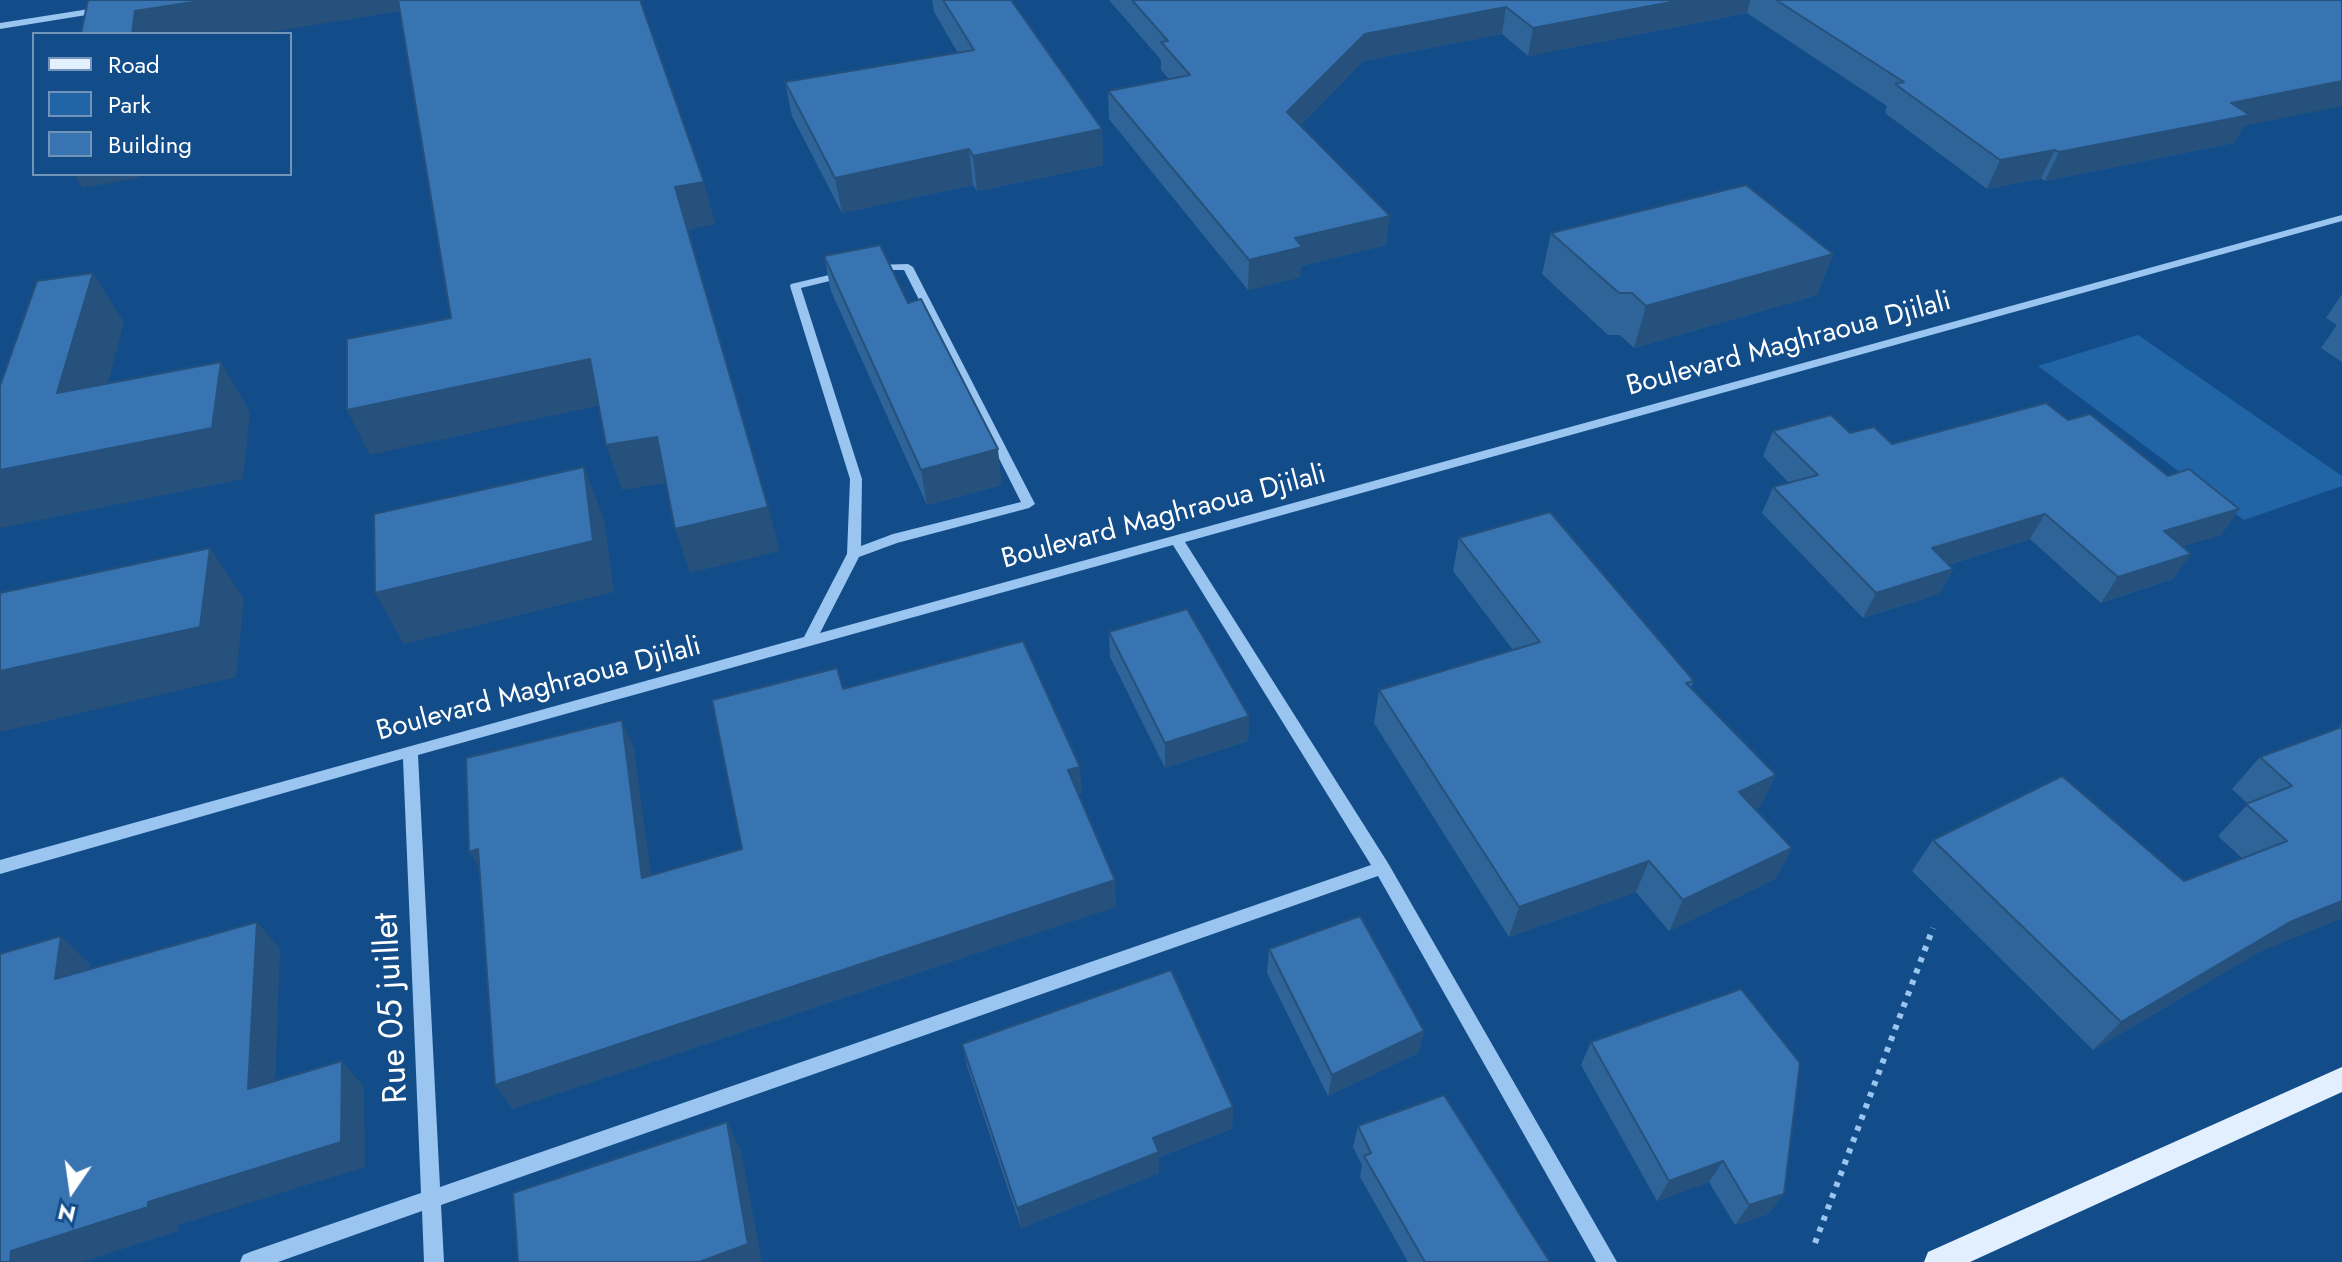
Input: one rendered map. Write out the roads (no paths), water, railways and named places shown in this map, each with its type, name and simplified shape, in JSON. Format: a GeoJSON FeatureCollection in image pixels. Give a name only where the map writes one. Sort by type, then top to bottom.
{"type":"FeatureCollection","features":[{"type":"Feature","properties":{"kind":"main road"},"geometry":{"type":"LineString","coordinates":[[1938,1262],[2342,1079]]}},
{"type":"Feature","properties":{"kind":"street"},"geometry":{"type":"LineString","coordinates":[[0,26],[107,9]]}},
{"type":"Feature","properties":{"kind":"street","name":"Boulevard Maghraoua Djilali"},"geometry":{"type":"LineString","coordinates":[[0,867],[809,640],[2342,218]]}},
{"type":"Feature","properties":{"kind":"street"},"geometry":{"type":"LineString","coordinates":[[809,640],[854,554],[856,479],[795,286],[884,266],[908,267],[1029,504],[893,539],[854,554]]}},
{"type":"Feature","properties":{"kind":"street"},"geometry":{"type":"LineString","coordinates":[[1176,539],[1382,868],[1607,1262]]}},
{"type":"Feature","properties":{"kind":"street","name":"Rue 05 juillet"},"geometry":{"type":"LineString","coordinates":[[410,751],[434,1262]]}},
{"type":"Feature","properties":{"kind":"street"},"geometry":{"type":"LineString","coordinates":[[250,1262],[1382,868]]}}]}
